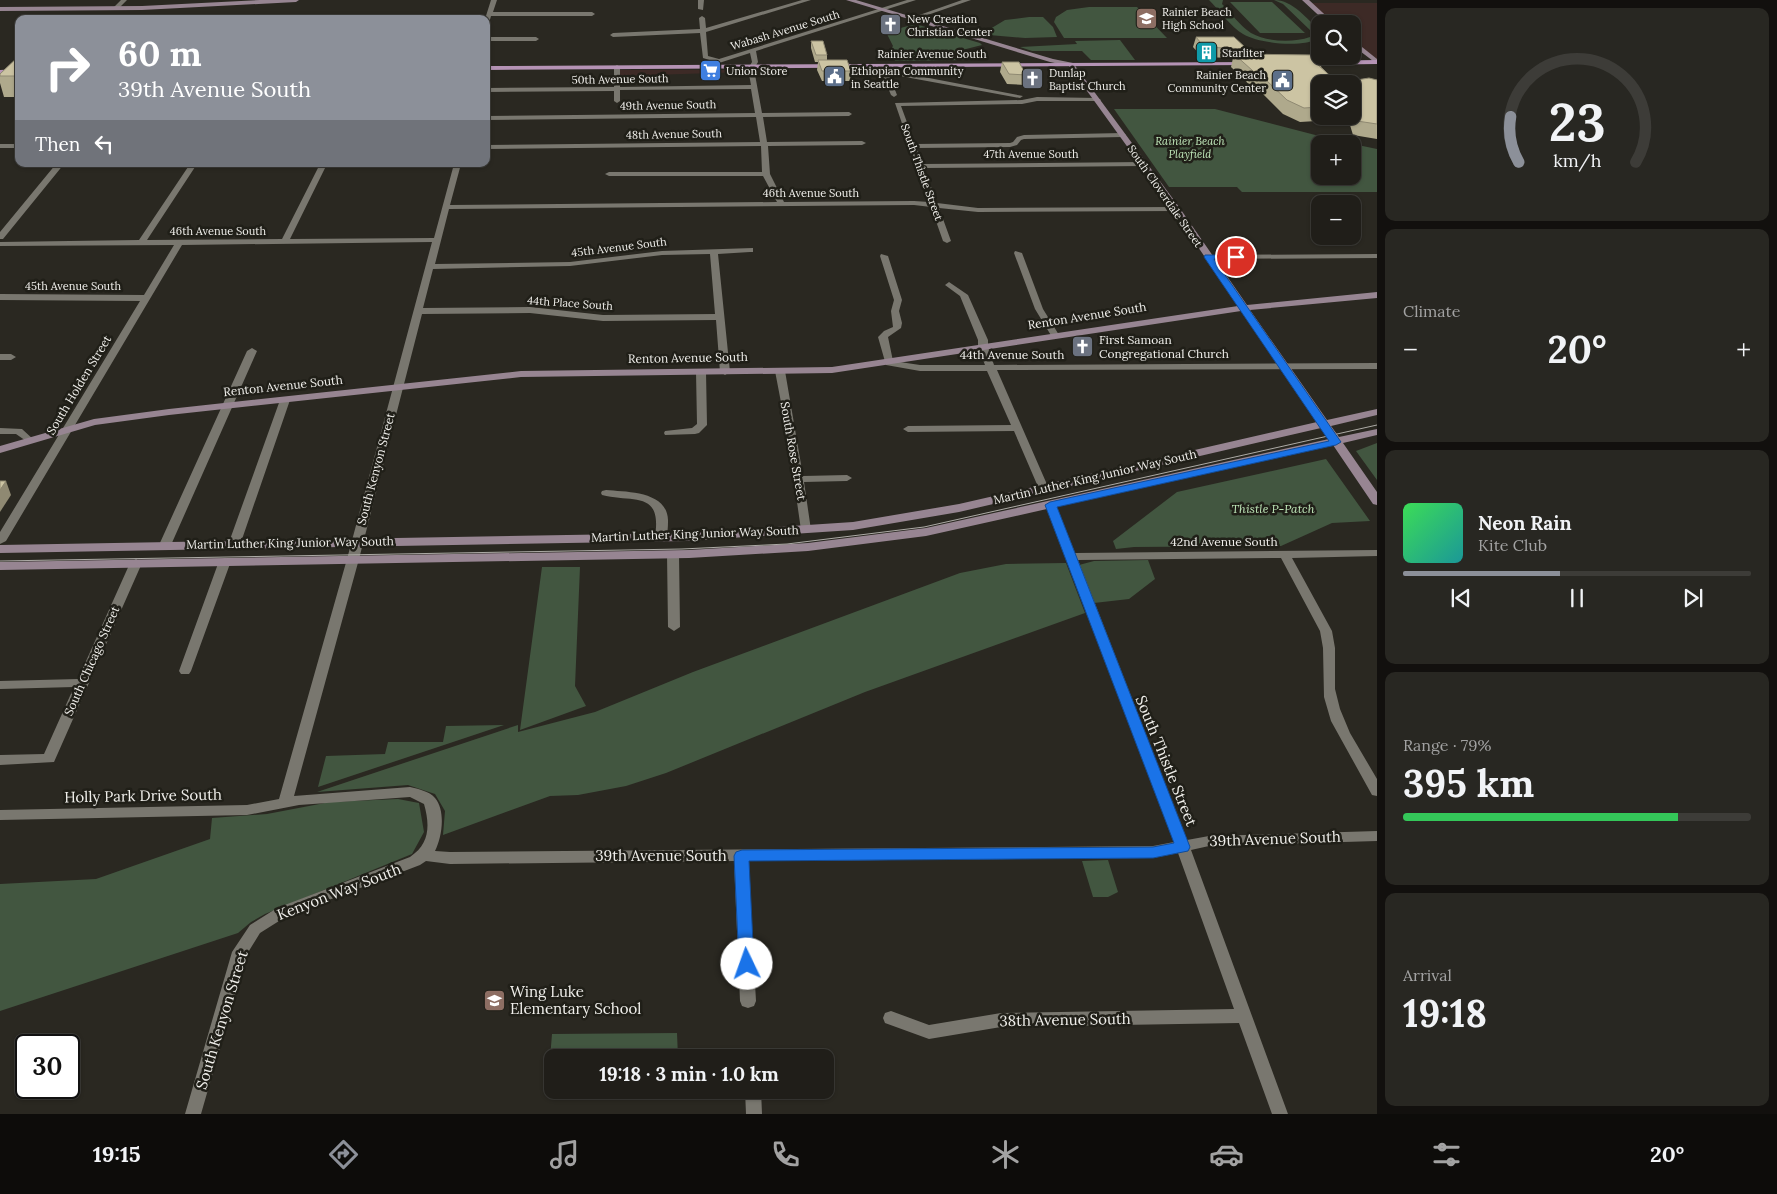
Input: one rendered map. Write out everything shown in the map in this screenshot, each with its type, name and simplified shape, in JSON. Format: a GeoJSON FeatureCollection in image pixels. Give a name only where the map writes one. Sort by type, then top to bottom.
{"type":"FeatureCollection","features":[{"type":"Feature","properties":{"kind":"main road"},"geometry":{"type":"LineString","coordinates":[[0,9],[116,8],[296,0]]}},
{"type":"Feature","properties":{"kind":"main road"},"geometry":{"type":"LineString","coordinates":[[849,0],[1072,64]]}},
{"type":"Feature","properties":{"kind":"main road"},"geometry":{"type":"LineString","coordinates":[[1305,0],[1322,15]]}},
{"type":"Feature","properties":{"kind":"main road"},"geometry":{"type":"LineString","coordinates":[[1361,49],[1377,62]]}},
{"type":"Feature","properties":{"kind":"main road"},"geometry":{"type":"LineString","coordinates":[[1294,63],[1377,62]]}},
{"type":"Feature","properties":{"kind":"main road","name":"Rainier Avenue South"},"geometry":{"type":"LineString","coordinates":[[490,68],[753,66],[883,68],[1072,64],[1262,63]]}},
{"type":"Feature","properties":{"kind":"main road","name":"South Cloverdale Street"},"geometry":{"type":"LineString","coordinates":[[1072,64],[1176,209],[1377,501]]}},
{"type":"Feature","properties":{"kind":"main road"},"geometry":{"type":"LineString","coordinates":[[2,73],[15,71]]}},
{"type":"Feature","properties":{"kind":"main road","name":"Renton Avenue South"},"geometry":{"type":"LineString","coordinates":[[0,450],[68,428],[112,419],[226,406],[521,374],[832,370],[1243,308],[1377,295]]}},
{"type":"Feature","properties":{"kind":"main road","name":"Martin Luther King Junior Way South"},"geometry":{"type":"LineString","coordinates":[[0,549],[661,537],[806,530],[916,517],[1377,412]]}},
{"type":"Feature","properties":{"kind":"main road","name":"Martin Luther King Junior Way South"},"geometry":{"type":"LineString","coordinates":[[0,566],[674,554],[801,548],[878,540],[1050,505],[1377,432]]}},
{"type":"Feature","properties":{"kind":"street"},"geometry":{"type":"LineString","coordinates":[[116,8],[124,0]]}},
{"type":"Feature","properties":{"kind":"street"},"geometry":{"type":"LineString","coordinates":[[494,0],[489,14],[592,14]]}},
{"type":"Feature","properties":{"kind":"street"},"geometry":{"type":"LineString","coordinates":[[701,4],[710,0]]}},
{"type":"Feature","properties":{"kind":"street"},"geometry":{"type":"LineString","coordinates":[[613,35],[703,31],[808,0]]}},
{"type":"Feature","properties":{"kind":"street","name":"Wabash Avenue South"},"geometry":{"type":"LineString","coordinates":[[703,31],[705,57],[719,61],[914,0]]}},
{"type":"Feature","properties":{"kind":"street"},"geometry":{"type":"LineString","coordinates":[[911,19],[968,0]]}},
{"type":"Feature","properties":{"kind":"street"},"geometry":{"type":"LineString","coordinates":[[702,18],[703,31]]}},
{"type":"Feature","properties":{"kind":"street"},"geometry":{"type":"LineString","coordinates":[[490,39],[536,39]]}},
{"type":"Feature","properties":{"kind":"street"},"geometry":{"type":"LineString","coordinates":[[753,51],[755,62],[751,69],[764,144],[766,174],[782,204]]}},
{"type":"Feature","properties":{"kind":"street"},"geometry":{"type":"LineString","coordinates":[[617,67],[617,101]]}},
{"type":"Feature","properties":{"kind":"street"},"geometry":{"type":"LineString","coordinates":[[883,68],[894,95]]}},
{"type":"Feature","properties":{"kind":"street"},"geometry":{"type":"LineString","coordinates":[[883,68],[1037,99],[1098,100]]}},
{"type":"Feature","properties":{"kind":"street","name":"50th Avenue South"},"geometry":{"type":"LineString","coordinates":[[490,90],[754,87]]}},
{"type":"Feature","properties":{"kind":"street","name":"South Thistle Street"},"geometry":{"type":"LineString","coordinates":[[947,242],[896,104],[1022,102],[1037,99]]}},
{"type":"Feature","properties":{"kind":"street","name":"49th Avenue South"},"geometry":{"type":"LineString","coordinates":[[490,118],[849,114]]}},
{"type":"Feature","properties":{"kind":"street"},"geometry":{"type":"LineString","coordinates":[[912,146],[1010,145],[1015,144],[1020,138],[1024,137],[1123,135]]}},
{"type":"Feature","properties":{"kind":"street","name":"48th Avenue South"},"geometry":{"type":"LineString","coordinates":[[490,147],[862,143]]}},
{"type":"Feature","properties":{"kind":"street"},"geometry":{"type":"LineString","coordinates":[[0,146],[15,146]]}},
{"type":"Feature","properties":{"kind":"street","name":"47th Avenue South"},"geometry":{"type":"LineString","coordinates":[[920,166],[1143,164]]}},
{"type":"Feature","properties":{"kind":"street"},"geometry":{"type":"LineString","coordinates":[[0,237],[58,167]]}},
{"type":"Feature","properties":{"kind":"street"},"geometry":{"type":"LineString","coordinates":[[141,243],[191,167]]}},
{"type":"Feature","properties":{"kind":"street"},"geometry":{"type":"LineString","coordinates":[[285,242],[322,167]]}},
{"type":"Feature","properties":{"kind":"street","name":"South Kenyon Street"},"geometry":{"type":"LineString","coordinates":[[286,802],[353,559],[456,167]]}},
{"type":"Feature","properties":{"kind":"street"},"geometry":{"type":"LineString","coordinates":[[609,174],[766,174]]}},
{"type":"Feature","properties":{"kind":"street","name":"46th Avenue South"},"geometry":{"type":"LineString","coordinates":[[445,207],[782,204],[934,205],[978,210],[1176,209]]}},
{"type":"Feature","properties":{"kind":"street","name":"46th Avenue South"},"geometry":{"type":"LineString","coordinates":[[0,244],[436,240]]}},
{"type":"Feature","properties":{"kind":"street","name":"South Holden Street"},"geometry":{"type":"LineString","coordinates":[[0,541],[180,242]]}},
{"type":"Feature","properties":{"kind":"street","name":"45th Avenue South"},"geometry":{"type":"LineString","coordinates":[[429,266],[570,264],[602,262],[662,253],[750,250]]}},
{"type":"Feature","properties":{"kind":"street"},"geometry":{"type":"LineString","coordinates":[[714,252],[725,372]]}},
{"type":"Feature","properties":{"kind":"street"},"geometry":{"type":"LineString","coordinates":[[1018,253],[1039,309],[1055,335]]}},
{"type":"Feature","properties":{"kind":"street"},"geometry":{"type":"LineString","coordinates":[[884,256],[898,300],[895,311],[899,326],[883,338],[888,363]]}},
{"type":"Feature","properties":{"kind":"street"},"geometry":{"type":"LineString","coordinates":[[1208,257],[1377,256]]}},
{"type":"Feature","properties":{"kind":"street"},"geometry":{"type":"LineString","coordinates":[[949,285],[964,295],[983,340],[983,347],[991,368],[1044,489]]}},
{"type":"Feature","properties":{"kind":"street","name":"45th Avenue South"},"geometry":{"type":"LineString","coordinates":[[0,297],[147,298]]}},
{"type":"Feature","properties":{"kind":"street","name":"44th Place South"},"geometry":{"type":"LineString","coordinates":[[418,310],[530,310],[603,318],[720,317]]}},
{"type":"Feature","properties":{"kind":"street"},"geometry":{"type":"LineString","coordinates":[[165,546],[252,351]]}},
{"type":"Feature","properties":{"kind":"street"},"geometry":{"type":"LineString","coordinates":[[0,356],[11,357]]}},
{"type":"Feature","properties":{"kind":"street","name":"44th Avenue South"},"geometry":{"type":"LineString","coordinates":[[888,363],[920,368],[1377,366]]}},
{"type":"Feature","properties":{"kind":"street","name":"South Rose Street"},"geometry":{"type":"LineString","coordinates":[[780,371],[806,530]]}},
{"type":"Feature","properties":{"kind":"street"},"geometry":{"type":"LineString","coordinates":[[669,433],[695,431],[702,425],[701,372]]}},
{"type":"Feature","properties":{"kind":"street"},"geometry":{"type":"LineString","coordinates":[[234,545],[285,400]]}},
{"type":"Feature","properties":{"kind":"street"},"geometry":{"type":"LineString","coordinates":[[908,429],[1017,428]]}},
{"type":"Feature","properties":{"kind":"street"},"geometry":{"type":"LineString","coordinates":[[0,432],[18,431],[30,440]]}},
{"type":"Feature","properties":{"kind":"street"},"geometry":{"type":"LineString","coordinates":[[799,479],[847,478]]}},
{"type":"Feature","properties":{"kind":"street"},"geometry":{"type":"LineString","coordinates":[[606,494],[635,497],[654,503],[662,513],[661,537]]}},
{"type":"Feature","properties":{"kind":"street","name":"South Thistle Street"},"geometry":{"type":"LineString","coordinates":[[1050,505],[1182,847],[1280,1114]]}},
{"type":"Feature","properties":{"kind":"street","name":"42nd Avenue South"},"geometry":{"type":"LineString","coordinates":[[1070,557],[1377,553]]}},
{"type":"Feature","properties":{"kind":"street"},"geometry":{"type":"LineString","coordinates":[[674,554],[674,626]]}},
{"type":"Feature","properties":{"kind":"street"},"geometry":{"type":"LineString","coordinates":[[1285,555],[1322,622],[1330,643],[1328,676],[1332,707],[1377,791]]}},
{"type":"Feature","properties":{"kind":"street"},"geometry":{"type":"LineString","coordinates":[[185,671],[226,561]]}},
{"type":"Feature","properties":{"kind":"street","name":"South Chicago Street"},"geometry":{"type":"LineString","coordinates":[[0,760],[49,759],[136,563]]}},
{"type":"Feature","properties":{"kind":"street"},"geometry":{"type":"LineString","coordinates":[[0,685],[82,683]]}},
{"type":"Feature","properties":{"kind":"street"},"geometry":{"type":"LineString","coordinates":[[286,802],[398,791],[420,795],[430,801],[436,822],[430,846],[424,855]]}},
{"type":"Feature","properties":{"kind":"street","name":"Holly Park Drive South"},"geometry":{"type":"LineString","coordinates":[[0,816],[246,810],[286,802]]}},
{"type":"Feature","properties":{"kind":"street","name":"39th Avenue South"},"geometry":{"type":"LineString","coordinates":[[424,855],[450,858],[1153,852],[1209,841],[1377,836]]}},
{"type":"Feature","properties":{"kind":"street","name":"Kenyon Way South"},"geometry":{"type":"LineString","coordinates":[[255,929],[282,912],[406,866],[424,855]]}},
{"type":"Feature","properties":{"kind":"street"},"geometry":{"type":"LineString","coordinates":[[742,856],[748,1001]]}},
{"type":"Feature","properties":{"kind":"street","name":"South Kenyon Street"},"geometry":{"type":"LineString","coordinates":[[193,1114],[240,952],[255,929]]}},
{"type":"Feature","properties":{"kind":"street","name":"38th Avenue South"},"geometry":{"type":"LineString","coordinates":[[891,1018],[930,1032],[1001,1020],[1243,1016]]}},
{"type":"Feature","properties":{"kind":"street"},"geometry":{"type":"LineString","coordinates":[[753,1099],[754,1114]]}},
{"type":"Feature","properties":{"kind":"shaded area"},"geometry":{"type":"Polygon","coordinates":[[[1310,3],[1377,3],[1377,61],[1361,47],[1361,15],[1324,15],[1310,3]]]}},
{"type":"Feature","properties":{"kind":"shaded area"},"geometry":{"type":"Polygon","coordinates":[[[620,70],[746,70],[746,72],[620,76],[620,70]]]}},
{"type":"Feature","properties":{"kind":"green space"},"geometry":{"type":"Polygon","coordinates":[[[1209,0],[1223,0],[1222,4],[1239,23],[1257,36],[1280,41],[1303,39],[1310,37],[1311,34],[1311,41],[1293,44],[1270,42],[1250,37],[1234,27],[1209,0]]]}},
{"type":"Feature","properties":{"kind":"green space"},"geometry":{"type":"Polygon","coordinates":[[[1274,0],[1287,3],[1311,22],[1311,31],[1283,4],[1274,0]]]}},
{"type":"Feature","properties":{"kind":"green space"},"geometry":{"type":"Polygon","coordinates":[[[1230,2],[1272,2],[1305,33],[1260,33],[1230,2]]]}},
{"type":"Feature","properties":{"kind":"green space"},"geometry":{"type":"Polygon","coordinates":[[[1089,7],[1137,7],[1167,38],[1064,38],[1054,22],[1056,17],[1067,10],[1089,7]]]}},
{"type":"Feature","properties":{"kind":"green space"},"geometry":{"type":"Polygon","coordinates":[[[1043,17],[1053,27],[1057,37],[1025,38],[989,35],[990,29],[1005,20],[1043,17]]]}},
{"type":"Feature","properties":{"kind":"green space"},"geometry":{"type":"Polygon","coordinates":[[[915,24],[982,45],[962,50],[965,60],[895,61],[891,49],[893,46],[886,32],[915,24]]]}},
{"type":"Feature","properties":{"kind":"green space"},"geometry":{"type":"Polygon","coordinates":[[[1120,40],[1135,60],[1091,60],[1082,51],[1032,51],[1020,47],[1077,44],[1075,41],[1120,40]]]}},
{"type":"Feature","properties":{"kind":"green space","name":"Rainier Beach Playfield"},"geometry":{"type":"Polygon","coordinates":[[[1114,109],[1215,109],[1315,135],[1311,135],[1311,185],[1361,185],[1361,146],[1377,149],[1377,192],[1242,192],[1237,187],[1169,187],[1114,109]]]}},
{"type":"Feature","properties":{"kind":"green space"},"geometry":{"type":"Polygon","coordinates":[[[1377,443],[1377,480],[1356,451],[1377,443]]]}},
{"type":"Feature","properties":{"kind":"green space","name":"Thistle P-Patch"},"geometry":{"type":"Polygon","coordinates":[[[1326,459],[1370,521],[1332,523],[1281,546],[1134,547],[1116,549],[1113,541],[1177,492],[1326,459]]]}},
{"type":"Feature","properties":{"kind":"green space"},"geometry":{"type":"Polygon","coordinates":[[[1148,560],[1155,579],[1129,599],[1094,603],[1079,565],[1094,561],[1148,560]]]}},
{"type":"Feature","properties":{"kind":"green space"},"geometry":{"type":"Polygon","coordinates":[[[1066,563],[1085,613],[865,692],[666,773],[626,786],[578,795],[550,796],[443,835],[445,811],[435,794],[408,785],[317,792],[518,725],[518,732],[595,712],[693,672],[960,573],[1006,564],[1066,563]]]}},
{"type":"Feature","properties":{"kind":"green space"},"geometry":{"type":"Polygon","coordinates":[[[542,567],[580,567],[575,686],[586,706],[520,730],[542,567]]]}},
{"type":"Feature","properties":{"kind":"green space"},"geometry":{"type":"Polygon","coordinates":[[[504,725],[318,787],[326,756],[385,754],[388,742],[443,742],[446,726],[504,725]]]}},
{"type":"Feature","properties":{"kind":"green space"},"geometry":{"type":"Polygon","coordinates":[[[398,799],[419,803],[424,832],[412,854],[265,914],[251,922],[238,933],[0,1011],[0,884],[96,879],[210,839],[212,818],[267,814],[330,802],[398,799]]]}},
{"type":"Feature","properties":{"kind":"green space"},"geometry":{"type":"Polygon","coordinates":[[[1108,860],[1118,892],[1108,897],[1093,897],[1082,861],[1108,860]]]}},
{"type":"Feature","properties":{"kind":"green space"},"geometry":{"type":"Polygon","coordinates":[[[677,1033],[678,1049],[551,1049],[552,1034],[677,1033]]]}},
{"type":"Feature","properties":{"kind":"building"},"geometry":{"type":"Polygon","coordinates":[[[1196,37],[1234,37],[1247,49],[1204,47],[1196,37]]]}},
{"type":"Feature","properties":{"kind":"building"},"geometry":{"type":"Polygon","coordinates":[[[811,41],[823,41],[827,55],[816,55],[811,41]]]}},
{"type":"Feature","properties":{"kind":"building"},"geometry":{"type":"Polygon","coordinates":[[[1234,54],[1311,55],[1311,65],[1318,65],[1329,75],[1311,75],[1311,108],[1304,108],[1287,100],[1265,79],[1262,79],[1234,54]]]}},
{"type":"Feature","properties":{"kind":"building"},"geometry":{"type":"Polygon","coordinates":[[[15,60],[15,76],[0,76],[15,60]]]}},
{"type":"Feature","properties":{"kind":"building"},"geometry":{"type":"Polygon","coordinates":[[[818,60],[847,60],[851,71],[822,71],[818,60]]]}},
{"type":"Feature","properties":{"kind":"building"},"geometry":{"type":"Polygon","coordinates":[[[1002,62],[1019,62],[1026,75],[1009,74],[1002,62]]]}},
{"type":"Feature","properties":{"kind":"building"},"geometry":{"type":"Polygon","coordinates":[[[1369,78],[1377,80],[1377,124],[1361,122],[1361,79],[1369,78]]]}},
{"type":"Feature","properties":{"kind":"building"},"geometry":{"type":"Polygon","coordinates":[[[0,481],[6,481],[0,490],[0,481]]]}},
{"type":"Feature","properties":{"kind":"tram line"},"geometry":{"type":"LineString","coordinates":[[0,561],[682,549],[787,544],[924,527],[1377,425]]}},
{"type":"Feature","properties":{"kind":"place","name":"Rainier Beach High School"},"geometry":{"type":"Point","coordinates":[1146,18]}},
{"type":"Feature","properties":{"kind":"place","name":"New Creation Christian Center"},"geometry":{"type":"Point","coordinates":[891,25]}},
{"type":"Feature","properties":{"kind":"place","name":"Starliter"},"geometry":{"type":"Point","coordinates":[1206,53]}},
{"type":"Feature","properties":{"kind":"place","name":"Union Store"},"geometry":{"type":"Point","coordinates":[710,71]}},
{"type":"Feature","properties":{"kind":"place","name":"Ethiopian Community in Seattle"},"geometry":{"type":"Point","coordinates":[835,77]}},
{"type":"Feature","properties":{"kind":"place","name":"Dunlap Baptist Church"},"geometry":{"type":"Point","coordinates":[1033,79]}},
{"type":"Feature","properties":{"kind":"place","name":"Rainier Beach Community Center"},"geometry":{"type":"Point","coordinates":[1282,81]}},
{"type":"Feature","properties":{"kind":"place","name":"First Samoan Congregational Church"},"geometry":{"type":"Point","coordinates":[1083,347]}},
{"type":"Feature","properties":{"kind":"place","name":"Wing Luke Elementary School"},"geometry":{"type":"Point","coordinates":[494,1001]}},
{"type":"Feature","properties":{"kind":"route"},"geometry":{"type":"LineString","coordinates":[[747,964],[742,856],[1153,852],[1182,847],[1050,505],[1336,442],[1208,257],[1236,257]]}}]}
